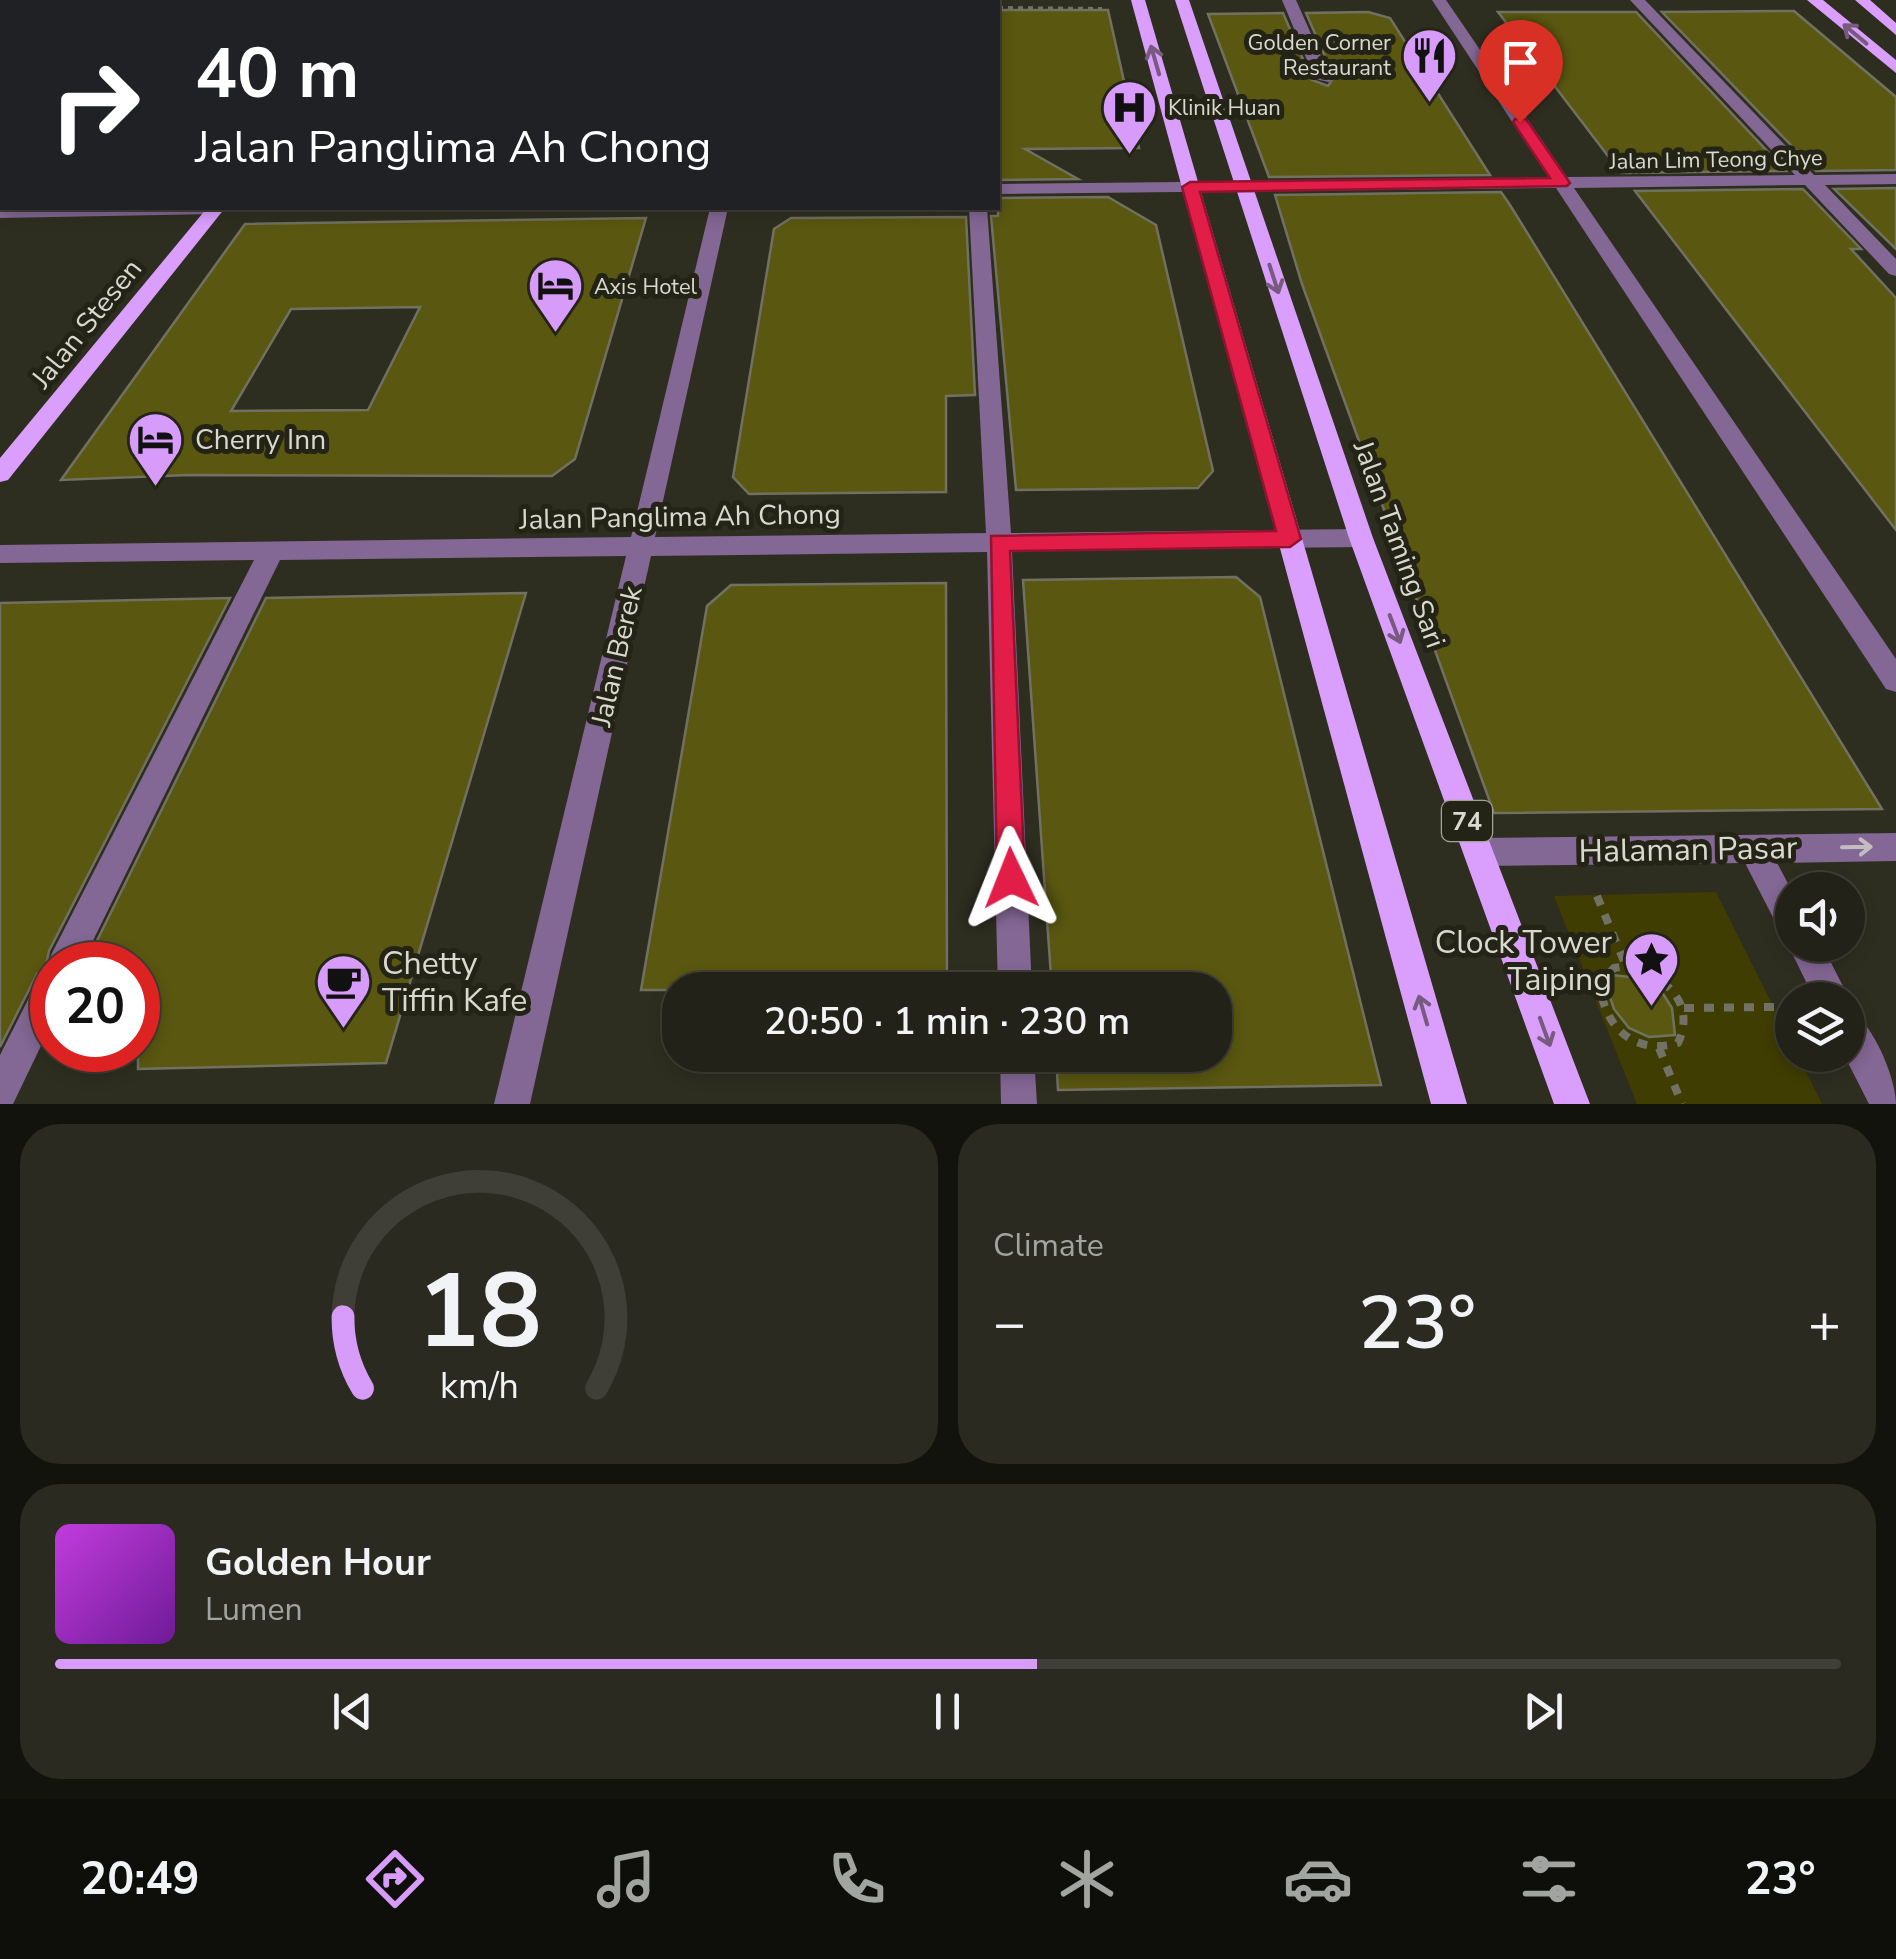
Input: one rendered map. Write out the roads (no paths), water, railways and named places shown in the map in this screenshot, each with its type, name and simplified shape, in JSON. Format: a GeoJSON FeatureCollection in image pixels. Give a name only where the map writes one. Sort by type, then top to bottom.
{"type":"FeatureCollection","features":[{"type":"Feature","properties":{"kind":"main road"},"geometry":{"type":"LineString","coordinates":[[1138,0],[1449,1104]]}},
{"type":"Feature","properties":{"kind":"main road","name":"Jalan Taming Sari"},"geometry":{"type":"LineString","coordinates":[[1182,0],[1361,538],[1572,1104]]}},
{"type":"Feature","properties":{"kind":"main road"},"geometry":{"type":"LineString","coordinates":[[1814,0],[1896,68]]}},
{"type":"Feature","properties":{"kind":"main road"},"geometry":{"type":"LineString","coordinates":[[1862,0],[1896,31]]}},
{"type":"Feature","properties":{"kind":"main road","name":"Jalan Stesen"},"geometry":{"type":"LineString","coordinates":[[0,474],[214,210]]}},
{"type":"Feature","properties":{"kind":"street"},"geometry":{"type":"LineString","coordinates":[[1289,0],[1323,80]]}},
{"type":"Feature","properties":{"kind":"street"},"geometry":{"type":"LineString","coordinates":[[1439,0],[1896,681]]}},
{"type":"Feature","properties":{"kind":"street"},"geometry":{"type":"LineString","coordinates":[[1637,0],[1896,270]]}},
{"type":"Feature","properties":{"kind":"street","name":"Jalan Lim Teong Chye"},"geometry":{"type":"LineString","coordinates":[[1000,189],[1896,179]]}},
{"type":"Feature","properties":{"kind":"street"},"geometry":{"type":"LineString","coordinates":[[0,212],[108,210]]}},
{"type":"Feature","properties":{"kind":"street","name":"Jalan Berek"},"geometry":{"type":"LineString","coordinates":[[512,1104],[719,210]]}},
{"type":"Feature","properties":{"kind":"street"},"geometry":{"type":"LineString","coordinates":[[978,210],[999,542],[1014,972]]}},
{"type":"Feature","properties":{"kind":"street","name":"Jalan Panglima Ah Chong"},"geometry":{"type":"LineString","coordinates":[[0,554],[1361,538]]}},
{"type":"Feature","properties":{"kind":"street"},"geometry":{"type":"LineString","coordinates":[[76,942],[272,550]]}},
{"type":"Feature","properties":{"kind":"street","name":"Halaman Pasar"},"geometry":{"type":"LineString","coordinates":[[1479,852],[1896,846]]}},
{"type":"Feature","properties":{"kind":"street"},"geometry":{"type":"LineString","coordinates":[[1754,848],[1775,889]]}},
{"type":"Feature","properties":{"kind":"street"},"geometry":{"type":"LineString","coordinates":[[0,1092],[30,1032]]}},
{"type":"Feature","properties":{"kind":"street"},"geometry":{"type":"LineString","coordinates":[[1865,1059],[1888,1104]]}},
{"type":"Feature","properties":{"kind":"street"},"geometry":{"type":"LineString","coordinates":[[1018,1072],[1019,1104]]}},
{"type":"Feature","properties":{"kind":"place","name":"Golden Corner Restaurant"},"geometry":{"type":"Point","coordinates":[1430,104]}},
{"type":"Feature","properties":{"kind":"place","name":"Klinik Huan"},"geometry":{"type":"Point","coordinates":[1129,156]}},
{"type":"Feature","properties":{"kind":"place","name":"Axis Hotel"},"geometry":{"type":"Point","coordinates":[555,335]}},
{"type":"Feature","properties":{"kind":"place","name":"Cherry Inn"},"geometry":{"type":"Point","coordinates":[156,488]}},
{"type":"Feature","properties":{"kind":"place","name":"Clock Tower Taiping"},"geometry":{"type":"Point","coordinates":[1651,1009]}},
{"type":"Feature","properties":{"kind":"place","name":"Chetty Tiffin Kafe"},"geometry":{"type":"Point","coordinates":[343,1030]}}]}
